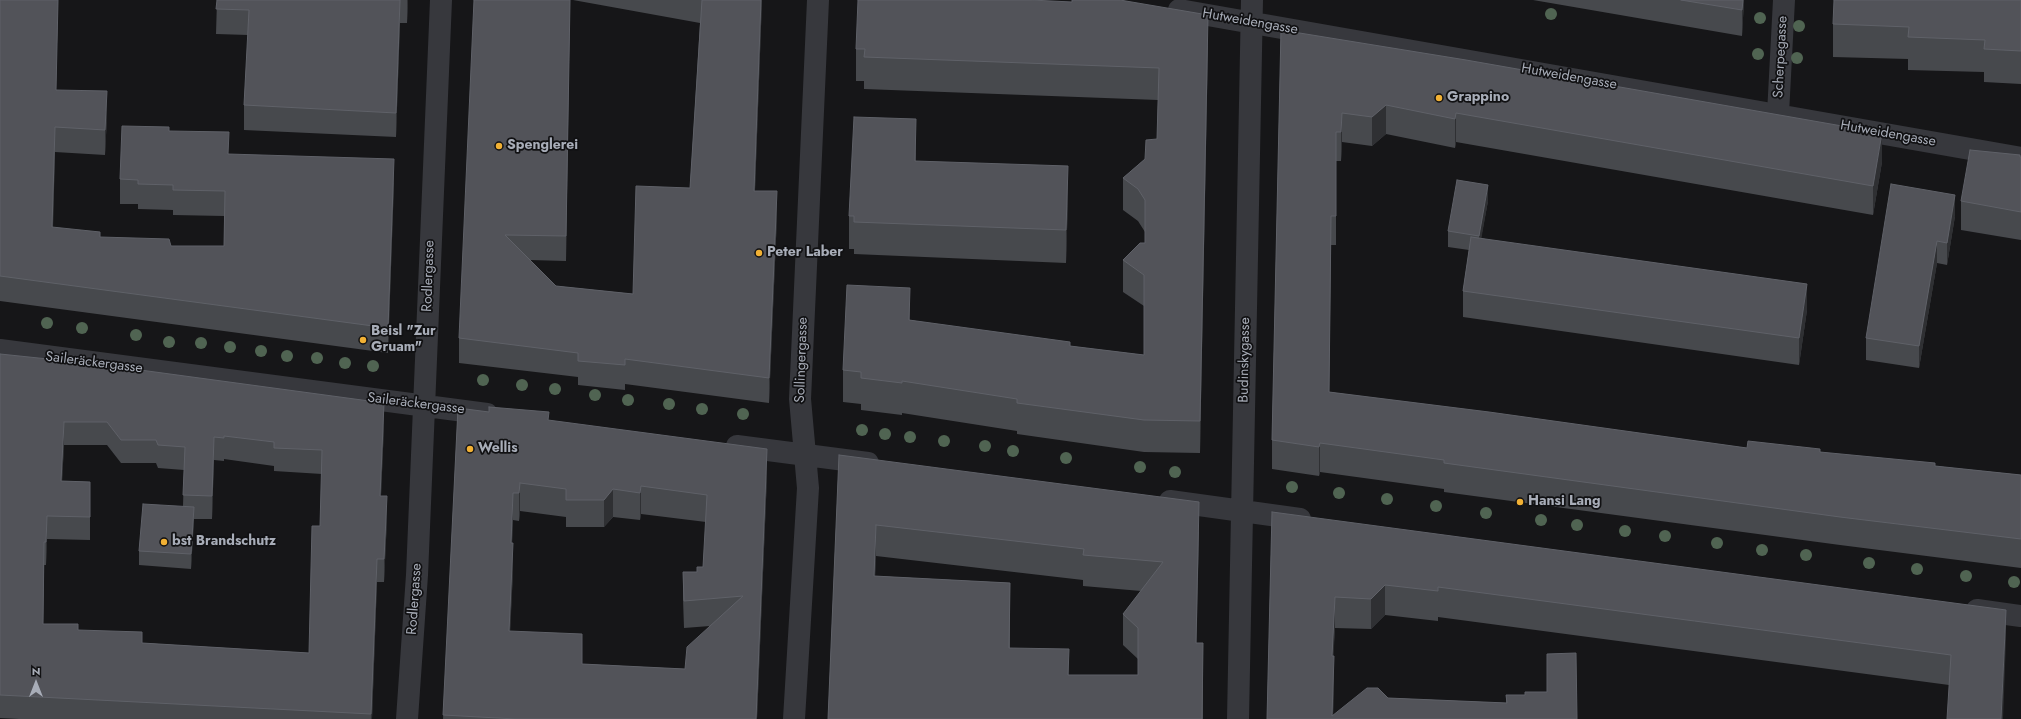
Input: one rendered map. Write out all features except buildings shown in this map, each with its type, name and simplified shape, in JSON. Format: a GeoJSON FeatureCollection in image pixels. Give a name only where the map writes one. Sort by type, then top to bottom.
{"type":"FeatureCollection","features":[{"type":"Feature","properties":{"kind":"street","name":"Rodlergasse"},"geometry":{"type":"LineString","coordinates":[[408,719],[417,575],[441,0]]}},
{"type":"Feature","properties":{"kind":"street","name":"Sollingergasse"},"geometry":{"type":"LineString","coordinates":[[794,719],[808,488],[800,399],[818,0]]}},
{"type":"Feature","properties":{"kind":"street","name":"Budinskygasse"},"geometry":{"type":"LineString","coordinates":[[1238,719],[1252,0]]}},
{"type":"Feature","properties":{"kind":"street","name":"Scherpegasse"},"geometry":{"type":"LineString","coordinates":[[1778,114],[1784,0]]}},
{"type":"Feature","properties":{"kind":"street","name":"Hutweidengasse"},"geometry":{"type":"LineString","coordinates":[[1162,7],[1778,114],[2021,158]]}},
{"type":"Feature","properties":{"kind":"street","name":"Saileräckergasse"},"geometry":{"type":"LineString","coordinates":[[0,350],[510,417]]}},
{"type":"Feature","properties":{"kind":"street"},"geometry":{"type":"LineString","coordinates":[[720,444],[886,465]]}},
{"type":"Feature","properties":{"kind":"street"},"geometry":{"type":"LineString","coordinates":[[1147,498],[1320,521]]}},
{"type":"Feature","properties":{"kind":"street"},"geometry":{"type":"LineString","coordinates":[[1959,607],[2021,616]]}},
{"type":"Feature","properties":{"kind":"place","name":"Grappino"},"geometry":{"type":"Point","coordinates":[1439,98]}},
{"type":"Feature","properties":{"kind":"place","name":"Spenglerei"},"geometry":{"type":"Point","coordinates":[499,146]}},
{"type":"Feature","properties":{"kind":"place","name":"Peter Laber"},"geometry":{"type":"Point","coordinates":[759,253]}},
{"type":"Feature","properties":{"kind":"place","name":"Beisl \"Zur Gruam\""},"geometry":{"type":"Point","coordinates":[363,340]}},
{"type":"Feature","properties":{"kind":"place","name":"Wellis"},"geometry":{"type":"Point","coordinates":[470,449]}},
{"type":"Feature","properties":{"kind":"place","name":"Hansi Lang"},"geometry":{"type":"Point","coordinates":[1520,502]}},
{"type":"Feature","properties":{"kind":"place","name":"bst Brandschutz"},"geometry":{"type":"Point","coordinates":[164,542]}}]}
